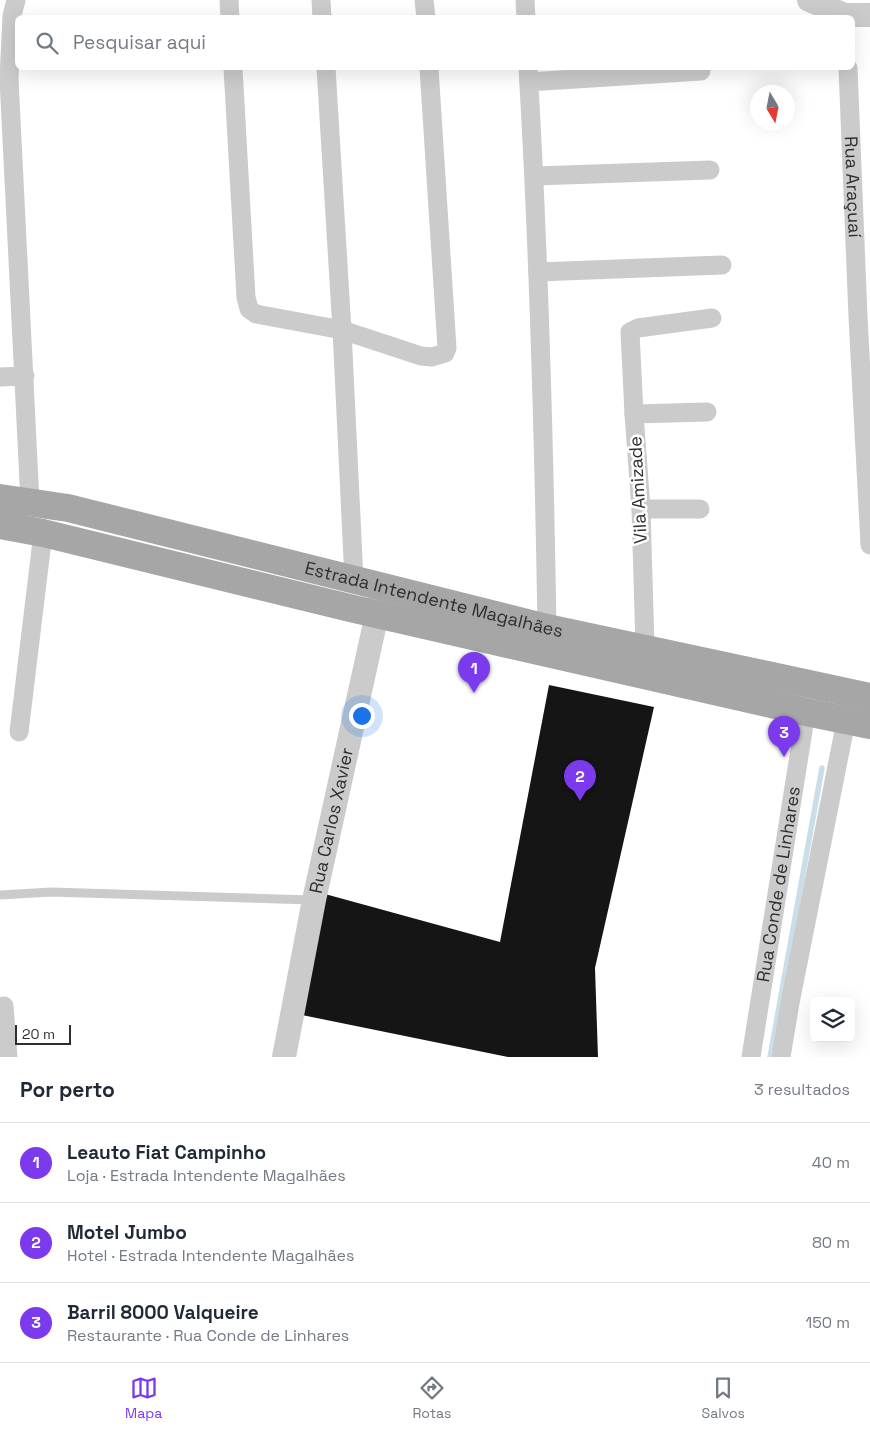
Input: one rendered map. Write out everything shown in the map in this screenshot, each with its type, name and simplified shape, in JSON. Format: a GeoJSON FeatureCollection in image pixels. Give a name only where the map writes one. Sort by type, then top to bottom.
{"type":"FeatureCollection","features":[{"type":"Feature","properties":{"kind":"main road","name":"Estrada Intendente Magalhães"},"geometry":{"type":"LineString","coordinates":[[0,498],[68,508],[547,628],[870,697]]}},
{"type":"Feature","properties":{"kind":"main road","name":"Estrada Intendente Magalhães"},"geometry":{"type":"LineString","coordinates":[[0,526],[44,533],[377,614],[858,723]]}},
{"type":"Feature","properties":{"kind":"street"},"geometry":{"type":"LineString","coordinates":[[16,0],[12,16],[4,79],[25,376],[30,502]]}},
{"type":"Feature","properties":{"kind":"street"},"geometry":{"type":"LineString","coordinates":[[230,0],[230,15]]}},
{"type":"Feature","properties":{"kind":"street"},"geometry":{"type":"LineString","coordinates":[[321,0],[322,15]]}},
{"type":"Feature","properties":{"kind":"street"},"geometry":{"type":"LineString","coordinates":[[424,0],[426,15]]}},
{"type":"Feature","properties":{"kind":"street"},"geometry":{"type":"LineString","coordinates":[[525,0],[526,15]]}},
{"type":"Feature","properties":{"kind":"street"},"geometry":{"type":"LineString","coordinates":[[808,0],[845,11],[870,15]]}},
{"type":"Feature","properties":{"kind":"street"},"geometry":{"type":"LineString","coordinates":[[233,70],[246,297],[249,309],[256,314],[342,330],[421,356],[432,357],[440,356],[445,353],[447,348],[429,70]]}},
{"type":"Feature","properties":{"kind":"street"},"geometry":{"type":"LineString","coordinates":[[326,70],[342,330],[354,580]]}},
{"type":"Feature","properties":{"kind":"street","name":"Rua Araçuaí"},"geometry":{"type":"LineString","coordinates":[[848,70],[864,317],[870,546]]}},
{"type":"Feature","properties":{"kind":"street"},"geometry":{"type":"LineString","coordinates":[[547,628],[535,176],[529,75],[701,71]]}},
{"type":"Feature","properties":{"kind":"street"},"geometry":{"type":"LineString","coordinates":[[535,176],[710,170]]}},
{"type":"Feature","properties":{"kind":"street"},"geometry":{"type":"LineString","coordinates":[[538,272],[722,265]]}},
{"type":"Feature","properties":{"kind":"street","name":"Vila Amizade"},"geometry":{"type":"LineString","coordinates":[[645,648],[641,509],[630,332],[638,328],[712,318]]}},
{"type":"Feature","properties":{"kind":"street"},"geometry":{"type":"LineString","coordinates":[[0,377],[25,376]]}},
{"type":"Feature","properties":{"kind":"street"},"geometry":{"type":"LineString","coordinates":[[634,414],[707,412]]}},
{"type":"Feature","properties":{"kind":"street"},"geometry":{"type":"LineString","coordinates":[[641,509],[700,508]]}},
{"type":"Feature","properties":{"kind":"street"},"geometry":{"type":"LineString","coordinates":[[19,732],[44,533]]}},
{"type":"Feature","properties":{"kind":"street","name":"Rua Carlos Xavier"},"geometry":{"type":"LineString","coordinates":[[284,1057],[314,900],[383,586]]}},
{"type":"Feature","properties":{"kind":"street","name":"Rua Conde de Linhares"},"geometry":{"type":"LineString","coordinates":[[751,1057],[806,712]]}},
{"type":"Feature","properties":{"kind":"street","name":"Rua Conde de Linhares"},"geometry":{"type":"LineString","coordinates":[[782,1057],[790,1003],[858,723]]}},
{"type":"Feature","properties":{"kind":"street"},"geometry":{"type":"LineString","coordinates":[[4,1006],[8,1057]]}},
{"type":"Feature","properties":{"kind":"lane"},"geometry":{"type":"LineString","coordinates":[[0,895],[51,892],[314,900]]}},
{"type":"Feature","properties":{"kind":"building"},"geometry":{"type":"Polygon","coordinates":[[[549,685],[654,707],[595,968],[598,1057],[508,1057],[297,1014],[325,894],[500,942],[549,685]]]}},
{"type":"Feature","properties":{"kind":"waterway"},"geometry":{"type":"LineString","coordinates":[[770,1057],[822,768]]}},
{"type":"Feature","properties":{"kind":"place","name":"Leauto Fiat Campinho"},"geometry":{"type":"Point","coordinates":[474,693]}},
{"type":"Feature","properties":{"kind":"place","name":"Barril 8000 Valqueire"},"geometry":{"type":"Point","coordinates":[784,757]}},
{"type":"Feature","properties":{"kind":"place","name":"Motel Jumbo"},"geometry":{"type":"Point","coordinates":[580,801]}}]}
